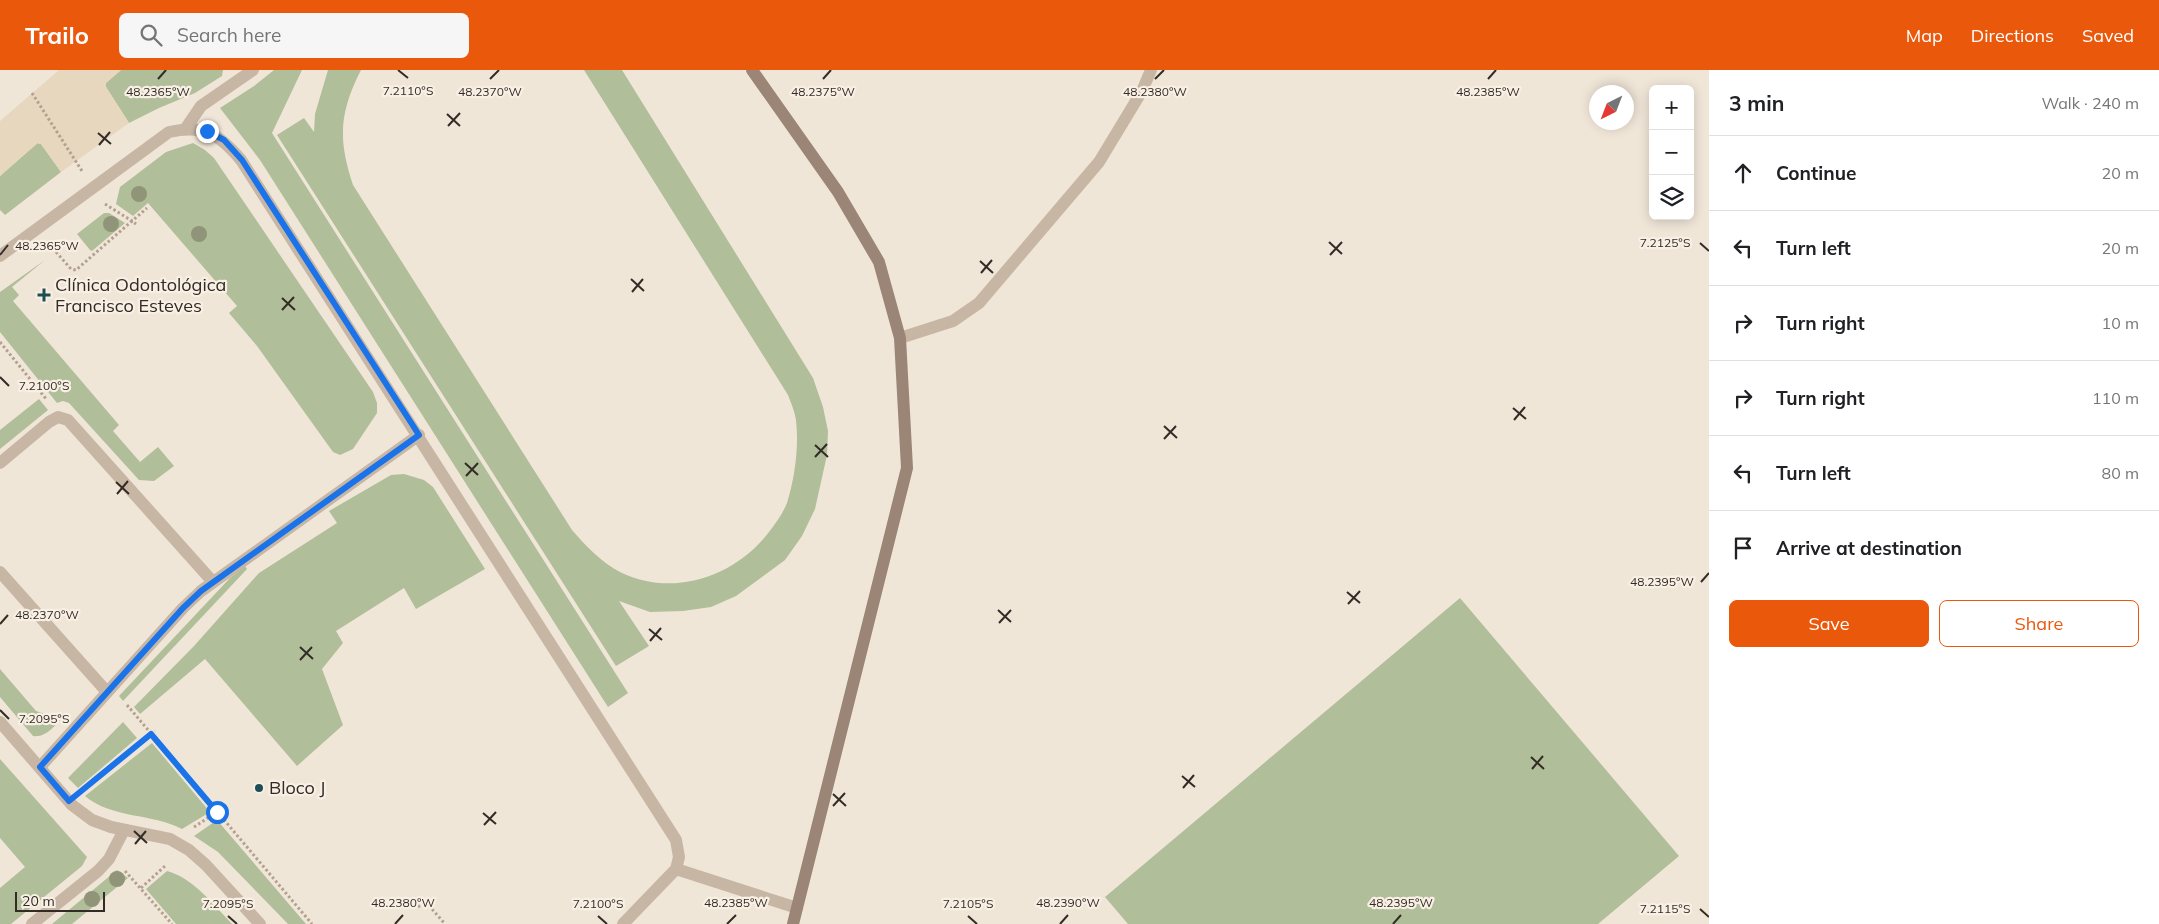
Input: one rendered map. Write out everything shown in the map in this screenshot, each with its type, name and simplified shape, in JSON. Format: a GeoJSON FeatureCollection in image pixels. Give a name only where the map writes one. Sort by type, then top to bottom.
{"type":"FeatureCollection","features":[{"type":"Feature","properties":{"kind":"street"},"geometry":{"type":"LineString","coordinates":[[186,128],[201,106],[253,70]]}},
{"type":"Feature","properties":{"kind":"street"},"geometry":{"type":"LineString","coordinates":[[752,70],[838,192],[879,262],[900,338],[907,468],[793,924]]}},
{"type":"Feature","properties":{"kind":"street"},"geometry":{"type":"LineString","coordinates":[[900,338],[953,321],[979,302],[1099,162],[1142,92],[1151,70]]}},
{"type":"Feature","properties":{"kind":"street"},"geometry":{"type":"LineString","coordinates":[[0,256],[169,132],[186,128],[207,131],[224,140],[242,160],[676,840],[678,857],[676,869],[623,924]]}},
{"type":"Feature","properties":{"kind":"street"},"geometry":{"type":"LineString","coordinates":[[0,463],[49,422],[58,417],[68,420],[212,582]]}},
{"type":"Feature","properties":{"kind":"street"},"geometry":{"type":"LineString","coordinates":[[40,767],[183,608],[212,582],[419,435]]}},
{"type":"Feature","properties":{"kind":"street"},"geometry":{"type":"LineString","coordinates":[[0,572],[107,692]]}},
{"type":"Feature","properties":{"kind":"street"},"geometry":{"type":"LineString","coordinates":[[0,722],[69,801],[92,820],[124,830],[170,839],[189,850],[206,865],[260,924]]}},
{"type":"Feature","properties":{"kind":"street"},"geometry":{"type":"LineString","coordinates":[[32,924],[98,871],[109,859],[124,830]]}},
{"type":"Feature","properties":{"kind":"street"},"geometry":{"type":"LineString","coordinates":[[676,869],[797,908]]}},
{"type":"Feature","properties":{"kind":"path"},"geometry":{"type":"LineString","coordinates":[[32,93],[103,203],[134,223]]}},
{"type":"Feature","properties":{"kind":"path"},"geometry":{"type":"LineString","coordinates":[[56,252],[71,270],[76,270],[134,223],[147,208]]}},
{"type":"Feature","properties":{"kind":"path"},"geometry":{"type":"LineString","coordinates":[[0,342],[58,417]]}},
{"type":"Feature","properties":{"kind":"path"},"geometry":{"type":"LineString","coordinates":[[127,705],[153,732],[217,812],[312,924]]}},
{"type":"Feature","properties":{"kind":"path"},"geometry":{"type":"LineString","coordinates":[[69,801],[153,732]]}},
{"type":"Feature","properties":{"kind":"path"},"geometry":{"type":"LineString","coordinates":[[188,832],[217,812]]}},
{"type":"Feature","properties":{"kind":"path"},"geometry":{"type":"LineString","coordinates":[[109,859],[126,872],[172,924]]}},
{"type":"Feature","properties":{"kind":"path"},"geometry":{"type":"LineString","coordinates":[[141,888],[165,866]]}},
{"type":"Feature","properties":{"kind":"path"},"geometry":{"type":"LineString","coordinates":[[418,907],[425,901],[445,924]]}},
{"type":"Feature","properties":{"kind":"green space"},"geometry":{"type":"Polygon","coordinates":[[[121,70],[223,70],[222,76],[195,93],[129,123],[106,87],[106,83],[121,70]]]}},
{"type":"Feature","properties":{"kind":"green space"},"geometry":{"type":"Polygon","coordinates":[[[274,70],[302,70],[272,133],[628,693],[608,707],[260,160],[220,108],[254,86],[274,70]]]}},
{"type":"Feature","properties":{"kind":"green space"},"geometry":{"type":"Polygon","coordinates":[[[328,70],[361,70],[348,100],[343,127],[345,154],[353,185],[572,530],[600,559],[620,572],[640,580],[660,583],[681,583],[701,579],[739,561],[755,548],[774,525],[787,503],[792,483],[797,451],[796,420],[788,395],[584,70],[622,70],[813,378],[823,407],[828,431],[827,455],[815,509],[802,536],[785,560],[736,596],[711,607],[683,611],[650,612],[619,601],[649,646],[616,666],[277,135],[304,118],[314,132],[315,114],[328,70]]]}},
{"type":"Feature","properties":{"kind":"green space"},"geometry":{"type":"Polygon","coordinates":[[[37,143],[41,144],[61,172],[5,215],[0,210],[0,176],[37,143]]]}},
{"type":"Feature","properties":{"kind":"green space"},"geometry":{"type":"Polygon","coordinates":[[[193,143],[214,158],[373,392],[377,403],[377,413],[353,449],[340,455],[333,452],[257,346],[229,313],[237,306],[148,203],[133,216],[116,204],[120,187],[166,152],[193,143]]]}},
{"type":"Feature","properties":{"kind":"green space"},"geometry":{"type":"Polygon","coordinates":[[[104,213],[109,213],[125,223],[92,251],[77,234],[104,213]]]}},
{"type":"Feature","properties":{"kind":"green space"},"geometry":{"type":"Polygon","coordinates":[[[45,260],[12,287],[19,295],[13,301],[119,425],[113,431],[140,462],[158,447],[174,466],[154,481],[139,480],[69,403],[63,401],[57,403],[0,332],[0,292],[45,260]]]}},
{"type":"Feature","properties":{"kind":"green space"},"geometry":{"type":"Polygon","coordinates":[[[39,399],[48,410],[0,449],[0,430],[39,399]]]}},
{"type":"Feature","properties":{"kind":"green space"},"geometry":{"type":"Polygon","coordinates":[[[404,474],[424,480],[433,487],[485,569],[416,609],[404,588],[336,631],[343,643],[322,669],[343,725],[297,766],[205,659],[140,714],[134,707],[194,646],[259,573],[337,523],[329,511],[391,475],[404,474]]]}},
{"type":"Feature","properties":{"kind":"green space"},"geometry":{"type":"Polygon","coordinates":[[[245,566],[247,569],[123,701],[119,696],[230,578],[245,566]]]}},
{"type":"Feature","properties":{"kind":"green space"},"geometry":{"type":"Polygon","coordinates":[[[1460,598],[1679,856],[1598,924],[1128,924],[1105,897],[1460,598]]]}},
{"type":"Feature","properties":{"kind":"green space"},"geometry":{"type":"Polygon","coordinates":[[[0,669],[36,711],[51,716],[63,713],[65,715],[47,733],[33,736],[0,697],[0,669]]]}},
{"type":"Feature","properties":{"kind":"green space"},"geometry":{"type":"Polygon","coordinates":[[[123,722],[137,738],[78,788],[68,778],[123,722]]]}},
{"type":"Feature","properties":{"kind":"green space"},"geometry":{"type":"Polygon","coordinates":[[[152,743],[210,812],[182,829],[158,820],[107,809],[85,796],[152,743]]]}},
{"type":"Feature","properties":{"kind":"green space"},"geometry":{"type":"Polygon","coordinates":[[[0,759],[87,857],[82,866],[11,924],[0,924],[0,888],[25,867],[0,838],[0,759]]]}},
{"type":"Feature","properties":{"kind":"green space"},"geometry":{"type":"Polygon","coordinates":[[[217,820],[306,924],[288,924],[218,852],[194,836],[217,820]]]}},
{"type":"Feature","properties":{"kind":"green space"},"geometry":{"type":"Polygon","coordinates":[[[117,870],[128,878],[72,924],[52,924],[117,870]]]}},
{"type":"Feature","properties":{"kind":"green space"},"geometry":{"type":"Polygon","coordinates":[[[167,871],[194,886],[232,924],[176,924],[146,889],[167,871]]]}},
{"type":"Feature","properties":{"kind":"shaded area"},"geometry":{"type":"Polygon","coordinates":[[[59,70],[121,70],[106,83],[106,87],[129,123],[61,172],[41,144],[38,143],[0,176],[0,121],[59,70]]]}},
{"type":"Feature","properties":{"kind":"place","name":"Clínica Odontológica Francisco Esteves"},"geometry":{"type":"Point","coordinates":[44,295]}},
{"type":"Feature","properties":{"kind":"place","name":"Bloco J"},"geometry":{"type":"Point","coordinates":[259,788]}},
{"type":"Feature","properties":{"kind":"route"},"geometry":{"type":"LineString","coordinates":[[207,131],[224,140],[242,160],[419,435],[201,591],[183,608],[40,767],[69,801],[151,734],[217,812]]}}]}
